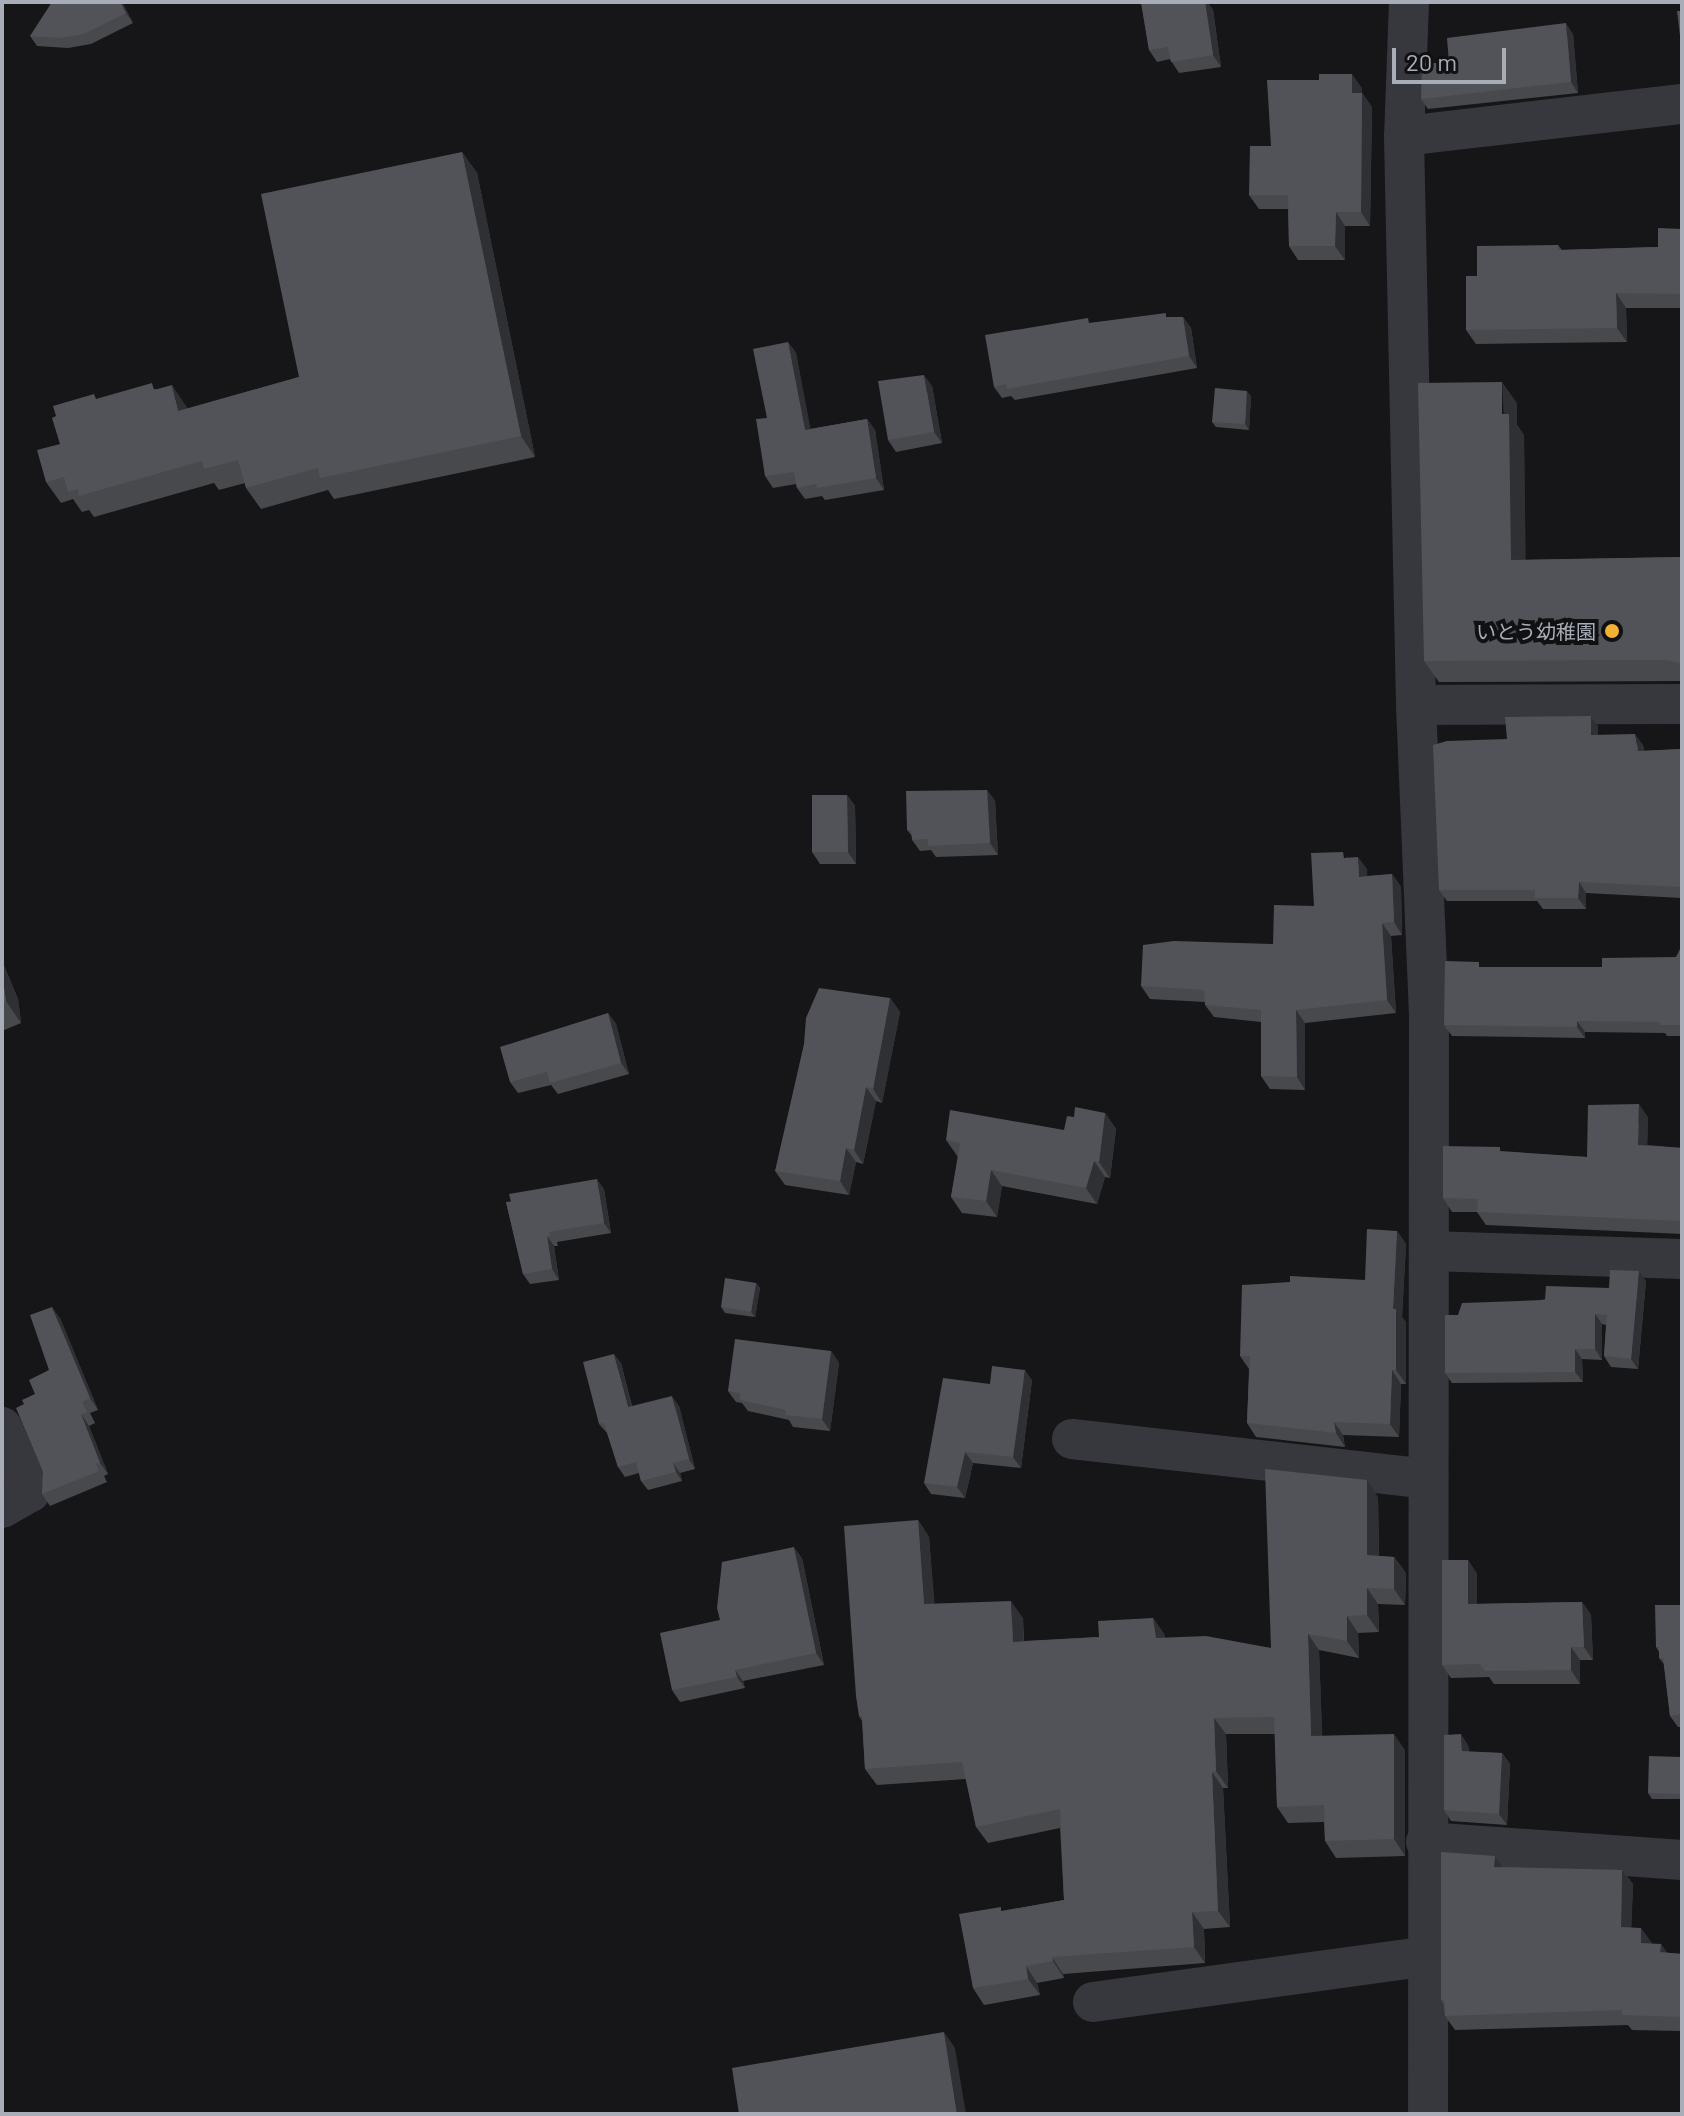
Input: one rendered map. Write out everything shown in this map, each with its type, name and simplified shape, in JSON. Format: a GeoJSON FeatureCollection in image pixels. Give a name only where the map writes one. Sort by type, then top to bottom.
{"type":"FeatureCollection","features":[{"type":"Feature","properties":{"kind":"street"},"geometry":{"type":"LineString","coordinates":[[1409,2],[1404,136],[1416,705],[1429,1019],[1428,2114]]}},
{"type":"Feature","properties":{"kind":"street"},"geometry":{"type":"LineString","coordinates":[[1404,136],[1682,104]]}},
{"type":"Feature","properties":{"kind":"street"},"geometry":{"type":"LineString","coordinates":[[1416,705],[1682,704]]}},
{"type":"Feature","properties":{"kind":"street"},"geometry":{"type":"LineString","coordinates":[[1429,1251],[1682,1259]]}},
{"type":"Feature","properties":{"kind":"street"},"geometry":{"type":"LineString","coordinates":[[2,1427],[30,1492],[2,1508]]}},
{"type":"Feature","properties":{"kind":"street"},"geometry":{"type":"LineString","coordinates":[[1072,1439],[1428,1479]]}},
{"type":"Feature","properties":{"kind":"street"},"geometry":{"type":"LineString","coordinates":[[1426,1842],[1682,1860]]}},
{"type":"Feature","properties":{"kind":"street"},"geometry":{"type":"LineString","coordinates":[[1093,2002],[1427,1956]]}},
{"type":"Feature","properties":{"kind":"building"},"geometry":{"type":"Polygon","coordinates":[[[52,2],[120,2],[126,13],[84,34],[61,38],[30,36],[52,2]]]}},
{"type":"Feature","properties":{"kind":"building"},"geometry":{"type":"Polygon","coordinates":[[[1141,2],[1205,2],[1213,55],[1171,62],[1168,47],[1149,50],[1141,2]]]}},
{"type":"Feature","properties":{"kind":"building"},"geometry":{"type":"Polygon","coordinates":[[[1677,11],[1682,11],[1682,52],[1677,11]]]}},
{"type":"Feature","properties":{"kind":"building"},"geometry":{"type":"Polygon","coordinates":[[[1566,23],[1571,82],[1421,99],[1422,63],[1449,63],[1447,38],[1566,23]]]}},
{"type":"Feature","properties":{"kind":"building"},"geometry":{"type":"Polygon","coordinates":[[[1319,74],[1352,74],[1352,93],[1362,93],[1361,212],[1336,212],[1335,246],[1289,246],[1288,195],[1249,195],[1250,146],[1271,146],[1267,80],[1319,80],[1319,74]]]}},
{"type":"Feature","properties":{"kind":"building"},"geometry":{"type":"Polygon","coordinates":[[[462,152],[521,436],[320,478],[318,468],[246,488],[238,460],[204,469],[202,461],[79,496],[78,489],[68,492],[64,477],[46,482],[37,450],[60,444],[52,418],[56,416],[53,406],[94,394],[96,399],[152,383],[154,390],[172,385],[178,411],[299,377],[261,194],[462,152]]]}},
{"type":"Feature","properties":{"kind":"building"},"geometry":{"type":"Polygon","coordinates":[[[1658,228],[1682,229],[1682,294],[1616,293],[1617,328],[1466,330],[1466,276],[1477,276],[1477,246],[1558,245],[1558,250],[1658,247],[1658,228]]]}},
{"type":"Feature","properties":{"kind":"building"},"geometry":{"type":"Polygon","coordinates":[[[1166,313],[1166,317],[1183,317],[1189,356],[1007,389],[1006,384],[994,387],[985,335],[1088,318],[1089,323],[1166,313]]]}},
{"type":"Feature","properties":{"kind":"building"},"geometry":{"type":"Polygon","coordinates":[[[788,342],[805,430],[867,419],[876,478],[817,488],[816,484],[797,488],[794,472],[765,476],[756,419],[767,418],[753,349],[788,342]]]}},
{"type":"Feature","properties":{"kind":"building"},"geometry":{"type":"Polygon","coordinates":[[[924,375],[934,432],[888,440],[878,381],[924,375]]]}},
{"type":"Feature","properties":{"kind":"building"},"geometry":{"type":"Polygon","coordinates":[[[1502,382],[1502,414],[1509,414],[1511,560],[1682,557],[1682,664],[1667,660],[1424,661],[1418,383],[1502,382]]]}},
{"type":"Feature","properties":{"kind":"building"},"geometry":{"type":"Polygon","coordinates":[[[1215,388],[1247,391],[1245,424],[1212,422],[1215,388]]]}},
{"type":"Feature","properties":{"kind":"building"},"geometry":{"type":"Polygon","coordinates":[[[1591,716],[1591,735],[1635,734],[1638,751],[1682,749],[1682,887],[1579,882],[1578,898],[1535,898],[1535,890],[1439,890],[1433,745],[1447,741],[1507,739],[1505,717],[1591,716]]]}},
{"type":"Feature","properties":{"kind":"building"},"geometry":{"type":"Polygon","coordinates":[[[987,790],[990,843],[928,846],[928,839],[912,840],[911,830],[907,830],[906,791],[987,790]]]}},
{"type":"Feature","properties":{"kind":"building"},"geometry":{"type":"Polygon","coordinates":[[[812,795],[847,795],[848,852],[812,852],[812,795]]]}},
{"type":"Feature","properties":{"kind":"building"},"geometry":{"type":"Polygon","coordinates":[[[1343,852],[1344,858],[1358,857],[1359,877],[1392,874],[1394,922],[1382,923],[1387,1000],[1296,1010],[1297,1077],[1261,1076],[1261,1010],[1205,1005],[1204,990],[1141,986],[1143,945],[1174,941],[1273,944],[1274,905],[1314,906],[1311,853],[1343,852]]]}},
{"type":"Feature","properties":{"kind":"building"},"geometry":{"type":"Polygon","coordinates":[[[1680,949],[1682,1025],[1577,1021],[1577,1027],[1444,1025],[1445,961],[1479,962],[1479,967],[1602,967],[1602,958],[1676,957],[1680,949]]]}},
{"type":"Feature","properties":{"kind":"building"},"geometry":{"type":"Polygon","coordinates":[[[2,974],[6,1001],[2,1002],[2,974]]]}},
{"type":"Feature","properties":{"kind":"building"},"geometry":{"type":"Polygon","coordinates":[[[819,988],[890,998],[873,1089],[866,1087],[854,1150],[846,1148],[840,1181],[775,1171],[804,1044],[806,1018],[819,988]]]}},
{"type":"Feature","properties":{"kind":"building"},"geometry":{"type":"Polygon","coordinates":[[[608,1013],[621,1063],[550,1083],[547,1072],[510,1082],[500,1047],[608,1013]]]}},
{"type":"Feature","properties":{"kind":"building"},"geometry":{"type":"Polygon","coordinates":[[[1639,1104],[1638,1145],[1682,1148],[1682,1221],[1477,1212],[1478,1199],[1443,1198],[1443,1146],[1500,1147],[1500,1151],[1587,1157],[1588,1105],[1639,1104]]]}},
{"type":"Feature","properties":{"kind":"building"},"geometry":{"type":"Polygon","coordinates":[[[1075,1107],[1105,1113],[1099,1162],[1094,1161],[1086,1188],[991,1170],[986,1201],[951,1197],[960,1143],[946,1140],[950,1110],[1064,1130],[1067,1116],[1074,1117],[1075,1107]]]}},
{"type":"Feature","properties":{"kind":"building"},"geometry":{"type":"Polygon","coordinates":[[[597,1179],[604,1223],[549,1232],[552,1269],[523,1274],[506,1202],[511,1202],[509,1194],[597,1179]]]}},
{"type":"Feature","properties":{"kind":"building"},"geometry":{"type":"Polygon","coordinates":[[[1367,1229],[1397,1231],[1393,1309],[1396,1309],[1396,1370],[1392,1370],[1390,1424],[1334,1422],[1336,1433],[1247,1423],[1250,1356],[1240,1356],[1242,1285],[1290,1282],[1290,1276],[1365,1280],[1367,1229]]]}},
{"type":"Feature","properties":{"kind":"building"},"geometry":{"type":"Polygon","coordinates":[[[1610,1270],[1639,1271],[1631,1359],[1604,1356],[1607,1315],[1595,1314],[1595,1349],[1575,1349],[1575,1372],[1445,1373],[1445,1315],[1458,1315],[1462,1303],[1545,1300],[1546,1286],[1609,1288],[1610,1270]]]}},
{"type":"Feature","properties":{"kind":"building"},"geometry":{"type":"Polygon","coordinates":[[[725,1278],[756,1283],[751,1312],[721,1307],[725,1278]]]}},
{"type":"Feature","properties":{"kind":"building"},"geometry":{"type":"Polygon","coordinates":[[[52,1307],[90,1398],[82,1402],[87,1412],[81,1414],[100,1463],[96,1464],[99,1471],[42,1494],[43,1472],[16,1408],[24,1404],[22,1400],[35,1394],[29,1380],[49,1370],[30,1315],[52,1307]]]}},
{"type":"Feature","properties":{"kind":"building"},"geometry":{"type":"Polygon","coordinates":[[[735,1339],[831,1351],[822,1419],[785,1415],[786,1410],[740,1400],[740,1393],[728,1391],[735,1339]]]}},
{"type":"Feature","properties":{"kind":"building"},"geometry":{"type":"Polygon","coordinates":[[[614,1354],[628,1407],[672,1396],[689,1459],[673,1463],[676,1472],[641,1481],[636,1462],[618,1467],[604,1423],[599,1424],[583,1362],[614,1354]]]}},
{"type":"Feature","properties":{"kind":"building"},"geometry":{"type":"Polygon","coordinates":[[[992,1366],[1025,1370],[1013,1457],[965,1452],[957,1487],[924,1483],[943,1378],[990,1384],[992,1366]]]}},
{"type":"Feature","properties":{"kind":"building"},"geometry":{"type":"Polygon","coordinates":[[[1265,1469],[1367,1480],[1367,1555],[1394,1557],[1394,1589],[1367,1588],[1367,1615],[1347,1616],[1347,1641],[1308,1634],[1311,1736],[1394,1734],[1394,1839],[1325,1841],[1324,1805],[1277,1807],[1274,1717],[1214,1718],[1216,1771],[1212,1772],[1218,1911],[1192,1912],[1194,1947],[1052,1957],[1053,1961],[1026,1966],[1028,1979],[973,1988],[959,1914],[1001,1907],[1001,1911],[1064,1900],[1060,1809],[976,1827],[962,1762],[865,1769],[862,1716],[859,1716],[856,1696],[844,1526],[918,1520],[924,1604],[1011,1601],[1013,1642],[1099,1637],[1098,1621],[1153,1618],[1156,1638],[1206,1636],[1271,1648],[1265,1469]]]}},
{"type":"Feature","properties":{"kind":"building"},"geometry":{"type":"Polygon","coordinates":[[[794,1547],[816,1653],[735,1670],[737,1677],[672,1690],[660,1633],[720,1620],[717,1608],[722,1562],[794,1547]]]}},
{"type":"Feature","properties":{"kind":"building"},"geometry":{"type":"Polygon","coordinates":[[[1442,1560],[1468,1560],[1468,1604],[1582,1602],[1584,1647],[1571,1647],[1571,1670],[1485,1671],[1480,1664],[1442,1665],[1442,1560]]]}},
{"type":"Feature","properties":{"kind":"building"},"geometry":{"type":"Polygon","coordinates":[[[1655,1605],[1682,1605],[1682,1714],[1670,1716],[1663,1658],[1659,1658],[1659,1647],[1656,1647],[1655,1605]]]}},
{"type":"Feature","properties":{"kind":"building"},"geometry":{"type":"Polygon","coordinates":[[[1461,1734],[1462,1751],[1502,1753],[1499,1814],[1444,1810],[1444,1735],[1461,1734]]]}},
{"type":"Feature","properties":{"kind":"building"},"geometry":{"type":"Polygon","coordinates":[[[1649,1756],[1682,1757],[1682,1794],[1648,1793],[1649,1756]]]}},
{"type":"Feature","properties":{"kind":"building"},"geometry":{"type":"Polygon","coordinates":[[[1441,1852],[1495,1856],[1494,1867],[1622,1870],[1621,1927],[1641,1928],[1641,1943],[1661,1944],[1660,1952],[1682,1954],[1682,2017],[1622,2015],[1622,2010],[1445,2016],[1444,2000],[1441,2000],[1441,1852]]]}},
{"type":"Feature","properties":{"kind":"building"},"geometry":{"type":"Polygon","coordinates":[[[944,2032],[957,2114],[739,2114],[732,2068],[944,2032]]]}},
{"type":"Feature","properties":{"kind":"place","name":"いとう幼稚園"},"geometry":{"type":"Point","coordinates":[1612,631]}}]}
